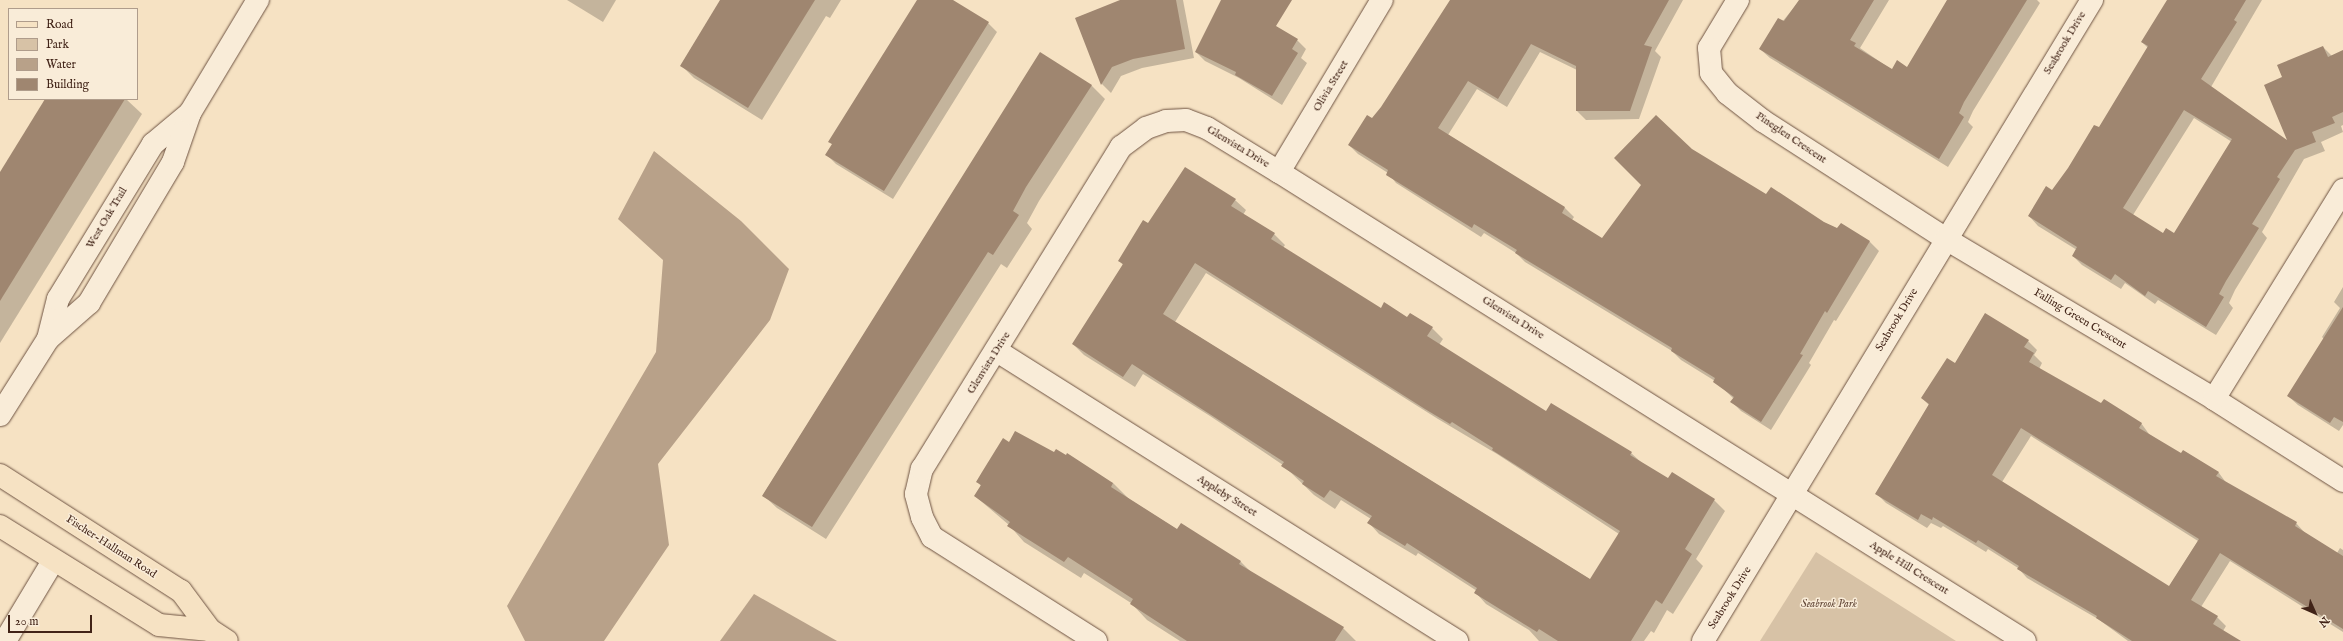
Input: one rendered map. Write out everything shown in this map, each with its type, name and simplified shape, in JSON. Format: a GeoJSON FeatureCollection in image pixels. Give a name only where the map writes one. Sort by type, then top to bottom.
{"type":"FeatureCollection","features":[{"type":"Feature","properties":{"kind":"main road","name":"Fischer-Hallman Road"},"geometry":{"type":"LineString","coordinates":[[0,475],[181,591],[219,636]]}},
{"type":"Feature","properties":{"kind":"main road","name":"Fischer-Hallman Road"},"geometry":{"type":"LineString","coordinates":[[0,526],[159,625],[219,636]]}},
{"type":"Feature","properties":{"kind":"street","name":"West Oak Trail"},"geometry":{"type":"LineString","coordinates":[[0,415],[48,339],[89,303],[174,162],[190,113],[258,0]]}},
{"type":"Feature","properties":{"kind":"street","name":"Olivia Street"},"geometry":{"type":"LineString","coordinates":[[1279,172],[1382,0]]}},
{"type":"Feature","properties":{"kind":"street","name":"Pineglen Crescent"},"geometry":{"type":"LineString","coordinates":[[1738,0],[1709,48],[1711,74],[1727,93],[1763,121],[1946,239]]}},
{"type":"Feature","properties":{"kind":"street","name":"Seabrook Drive"},"geometry":{"type":"LineString","coordinates":[[1703,641],[2092,0]]}},
{"type":"Feature","properties":{"kind":"street","name":"West Oak Trail"},"geometry":{"type":"LineString","coordinates":[[48,339],[58,299],[153,144],[190,113]]}},
{"type":"Feature","properties":{"kind":"street","name":"Glenvista Drive"},"geometry":{"type":"LineString","coordinates":[[1096,641],[932,537],[922,517],[916,494],[922,469],[997,351],[1121,147],[1146,128],[1166,122],[1186,120],[1207,128],[1793,495]]}},
{"type":"Feature","properties":{"kind":"street"},"geometry":{"type":"LineString","coordinates":[[2214,399],[2343,190]]}},
{"type":"Feature","properties":{"kind":"street","name":"Falling Green Crescent"},"geometry":{"type":"LineString","coordinates":[[1946,239],[2214,399],[2343,481]]}},
{"type":"Feature","properties":{"kind":"street","name":"Appleby Street"},"geometry":{"type":"LineString","coordinates":[[997,351],[1457,641]]}},
{"type":"Feature","properties":{"kind":"street","name":"Apple Hill Crescent"},"geometry":{"type":"LineString","coordinates":[[1793,495],[2025,641]]}},
{"type":"Feature","properties":{"kind":"street"},"geometry":{"type":"LineString","coordinates":[[5,641],[53,560]]}},
{"type":"Feature","properties":{"kind":"green space","name":"Seabrook Park"},"geometry":{"type":"Polygon","coordinates":[[[1816,552],[1956,641],[1760,641],[1816,552]]]}},
{"type":"Feature","properties":{"kind":"water"},"geometry":{"type":"Polygon","coordinates":[[[654,151],[741,221],[789,269],[770,320],[658,464],[669,545],[604,641],[525,641],[507,606],[656,352],[663,260],[618,219],[654,151]]]}},
{"type":"Feature","properties":{"kind":"water"},"geometry":{"type":"Polygon","coordinates":[[[754,594],[837,641],[720,641],[754,594]]]}},
{"type":"Feature","properties":{"kind":"building"},"geometry":{"type":"Polygon","coordinates":[[[720,0],[815,0],[748,108],[680,66],[720,0]]]}},
{"type":"Feature","properties":{"kind":"building"},"geometry":{"type":"Polygon","coordinates":[[[917,0],[953,0],[989,22],[884,191],[825,155],[832,144],[828,142],[917,0]]]}},
{"type":"Feature","properties":{"kind":"building"},"geometry":{"type":"Polygon","coordinates":[[[1120,0],[1176,0],[1185,49],[1133,59],[1112,67],[1101,85],[1075,18],[1120,0]]]}},
{"type":"Feature","properties":{"kind":"building"},"geometry":{"type":"Polygon","coordinates":[[[1221,0],[1292,0],[1276,26],[1298,39],[1292,49],[1298,53],[1272,96],[1235,75],[1236,72],[1195,52],[1221,0]]]}},
{"type":"Feature","properties":{"kind":"building"},"geometry":{"type":"Polygon","coordinates":[[[1450,0],[1669,0],[1644,45],[1652,47],[1630,111],[1576,111],[1576,66],[1531,44],[1498,99],[1468,81],[1438,128],[1565,207],[1562,213],[1602,238],[1641,185],[1614,158],[1656,115],[1692,149],[1766,194],[1771,187],[1824,222],[1837,228],[1841,223],[1870,241],[1827,313],[1825,311],[1800,354],[1803,355],[1761,422],[1730,402],[1734,397],[1713,382],[1715,378],[1671,351],[1672,348],[1515,253],[1517,250],[1474,224],[1472,228],[1386,175],[1388,170],[1348,145],[1367,115],[1372,118],[1381,107],[1450,0]]]}},
{"type":"Feature","properties":{"kind":"building"},"geometry":{"type":"Polygon","coordinates":[[[1799,0],[1874,0],[1850,40],[1856,43],[1854,46],[1892,69],[1897,60],[1907,67],[1947,0],[2027,0],[1964,102],[1959,113],[1964,117],[1939,159],[1759,49],[1778,18],[1784,21],[1799,0]]]}},
{"type":"Feature","properties":{"kind":"building"},"geometry":{"type":"Polygon","coordinates":[[[2167,0],[2246,0],[2234,20],[2237,22],[2201,79],[2287,140],[2264,85],[2282,77],[2277,65],[2323,46],[2328,57],[2343,50],[2343,112],[2332,117],[2335,123],[2312,132],[2316,142],[2295,150],[2277,177],[2280,179],[2252,224],[2259,228],[2219,294],[2224,297],[2206,327],[2148,291],[2145,296],[2115,274],[2111,280],[2072,256],[2077,247],[2028,216],[2046,186],[2052,190],[2068,168],[2094,125],[2099,127],[2148,46],[2141,42],[2167,0]],[[2184,110],[2123,208],[2163,233],[2166,228],[2174,233],[2232,139],[2184,110]]]}},
{"type":"Feature","properties":{"kind":"building"},"geometry":{"type":"Polygon","coordinates":[[[1040,52],[1092,85],[1026,187],[1013,211],[1019,215],[993,255],[988,252],[812,527],[762,496],[1040,52]]]}},
{"type":"Feature","properties":{"kind":"building"},"geometry":{"type":"Polygon","coordinates":[[[44,100],[124,100],[0,301],[0,172],[44,100]]]}},
{"type":"Feature","properties":{"kind":"building"},"geometry":{"type":"Polygon","coordinates":[[[1185,167],[1236,199],[1231,206],[1275,233],[1271,239],[1381,308],[1384,302],[1407,317],[1410,313],[1433,327],[1427,336],[1546,411],[1551,403],[1632,452],[1630,455],[1668,478],[1672,472],[1715,499],[1685,549],[1692,554],[1662,604],[1656,600],[1631,641],[1558,641],[1539,629],[1537,632],[1474,593],[1477,588],[1407,543],[1405,546],[1367,523],[1372,516],[1330,490],[1324,498],[1302,484],[1304,481],[1281,466],[1284,462],[1132,364],[1123,377],[1072,344],[1123,264],[1118,261],[1143,220],[1148,223],[1185,167]],[[1195,263],[1163,314],[1590,579],[1620,531],[1492,450],[1493,448],[1452,422],[1450,424],[1195,263]]]}},
{"type":"Feature","properties":{"kind":"building"},"geometry":{"type":"Polygon","coordinates":[[[2343,307],[2343,422],[2334,417],[2330,423],[2287,396],[2343,307]]]}},
{"type":"Feature","properties":{"kind":"building"},"geometry":{"type":"Polygon","coordinates":[[[1985,313],[2029,340],[2024,347],[2034,353],[2029,362],[2101,403],[2104,399],[2142,423],[2139,428],[2181,453],[2183,450],[2219,472],[2216,476],[2297,522],[2295,526],[2343,556],[2343,629],[2220,553],[2191,600],[2218,616],[2213,624],[2241,641],[2132,641],[2096,618],[2097,616],[2017,569],[2019,566],[1978,540],[1976,543],[1933,517],[1932,520],[1921,514],[1918,520],[1875,494],[1929,404],[1921,398],[1947,358],[1955,363],[1985,313]],[[2021,428],[1992,475],[2169,586],[2199,539],[2021,428]]]}},
{"type":"Feature","properties":{"kind":"building"},"geometry":{"type":"Polygon","coordinates":[[[1015,431],[1054,452],[1056,449],[1066,455],[1067,453],[1113,483],[1111,487],[1177,529],[1181,523],[1241,561],[1239,564],[1344,627],[1335,641],[1187,641],[1130,604],[1133,599],[1068,557],[1064,562],[1007,526],[1010,522],[974,496],[981,485],[976,482],[1003,438],[1009,442],[1015,431]]]}}]}
